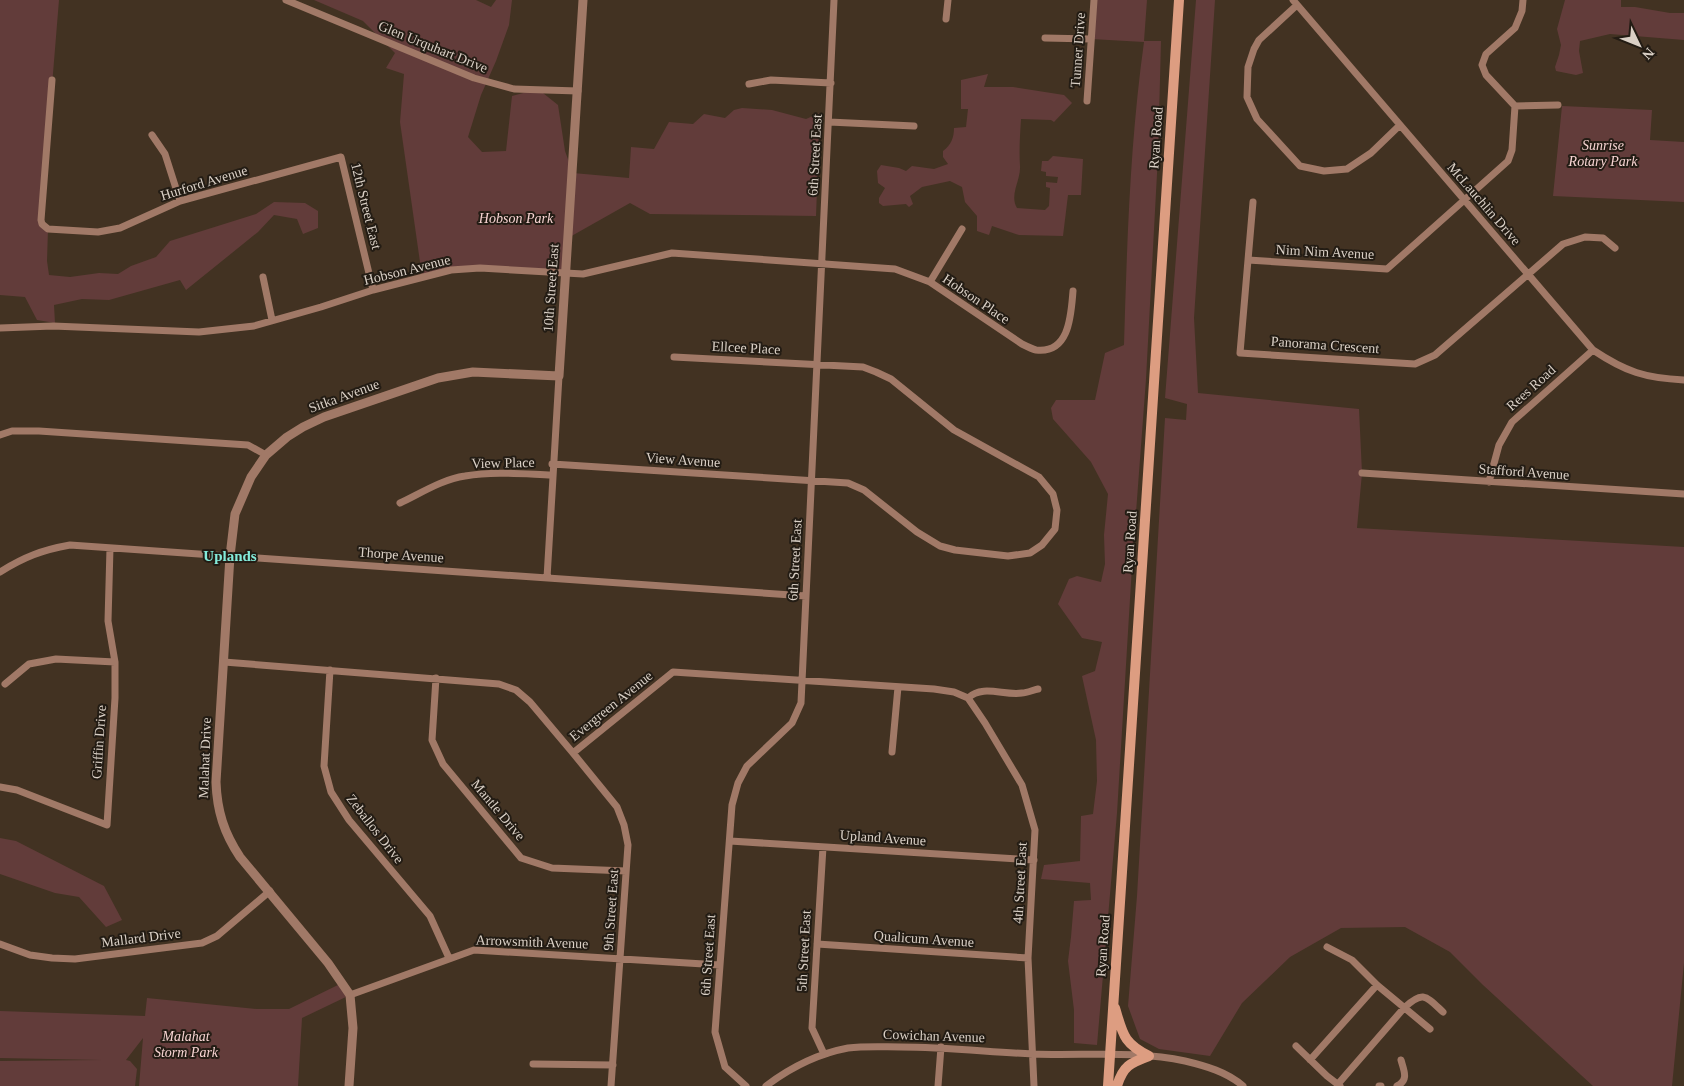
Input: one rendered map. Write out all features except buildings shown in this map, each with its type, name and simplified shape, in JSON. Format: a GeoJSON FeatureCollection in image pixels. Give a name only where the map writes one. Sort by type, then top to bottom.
{"type":"FeatureCollection","features":[{"type":"Feature","properties":{"kind":"main road","name":"Ryan Road"},"geometry":{"type":"LineString","coordinates":[[1108,1086],[1179,0]]}},
{"type":"Feature","properties":{"kind":"main road"},"geometry":{"type":"LineString","coordinates":[[1113,1002],[1124,1036],[1137,1050],[1149,1056]]}},
{"type":"Feature","properties":{"kind":"main road"},"geometry":{"type":"LineString","coordinates":[[1117,1086],[1121,1074],[1131,1062],[1149,1056]]}},
{"type":"Feature","properties":{"kind":"street","name":"Glen Urquhart Drive"},"geometry":{"type":"LineString","coordinates":[[286,0],[474,78],[514,89],[578,91]]}},
{"type":"Feature","properties":{"kind":"street","name":"10th Street East"},"geometry":{"type":"LineString","coordinates":[[547,578],[552,464],[583,0]]}},
{"type":"Feature","properties":{"kind":"street","name":"6th Street East"},"geometry":{"type":"LineString","coordinates":[[746,1086],[725,1067],[714,1032],[732,805],[738,783],[748,766],[792,723],[801,702],[834,0]]}},
{"type":"Feature","properties":{"kind":"street"},"geometry":{"type":"LineString","coordinates":[[946,19],[948,0]]}},
{"type":"Feature","properties":{"kind":"street","name":"Tunner Drive"},"geometry":{"type":"LineString","coordinates":[[1087,101],[1094,0]]}},
{"type":"Feature","properties":{"kind":"street"},"geometry":{"type":"LineString","coordinates":[[1523,0],[1522,11],[1515,28],[1486,54],[1482,65],[1486,75],[1515,106],[1558,105]]}},
{"type":"Feature","properties":{"kind":"street"},"geometry":{"type":"LineString","coordinates":[[1295,3],[1259,40],[1248,67],[1247,97],[1257,119],[1300,166],[1324,171],[1347,169],[1372,153],[1400,125]]}},
{"type":"Feature","properties":{"kind":"street","name":"McLauchlin Drive"},"geometry":{"type":"LineString","coordinates":[[1295,3],[1593,350],[1616,365],[1644,375],[1684,380]]}},
{"type":"Feature","properties":{"kind":"street"},"geometry":{"type":"LineString","coordinates":[[1045,38],[1091,39]]}},
{"type":"Feature","properties":{"kind":"street","name":"Hurford Avenue"},"geometry":{"type":"LineString","coordinates":[[52,80],[42,224],[48,229],[103,231],[120,228],[180,201],[341,157]]}},
{"type":"Feature","properties":{"kind":"street"},"geometry":{"type":"LineString","coordinates":[[749,84],[771,80],[831,83]]}},
{"type":"Feature","properties":{"kind":"street","name":"Nim Nim Avenue"},"geometry":{"type":"LineString","coordinates":[[1248,260],[1387,269],[1508,161],[1512,150],[1515,106]]}},
{"type":"Feature","properties":{"kind":"street"},"geometry":{"type":"LineString","coordinates":[[829,122],[914,126]]}},
{"type":"Feature","properties":{"kind":"street"},"geometry":{"type":"LineString","coordinates":[[152,135],[165,154],[180,201]]}},
{"type":"Feature","properties":{"kind":"street","name":"12th Street East"},"geometry":{"type":"LineString","coordinates":[[341,157],[373,290]]}},
{"type":"Feature","properties":{"kind":"street","name":"Panorama Crescent"},"geometry":{"type":"LineString","coordinates":[[1253,202],[1240,353],[1415,364],[1435,355],[1528,274]]}},
{"type":"Feature","properties":{"kind":"street"},"geometry":{"type":"LineString","coordinates":[[930,282],[962,230]]}},
{"type":"Feature","properties":{"kind":"street"},"geometry":{"type":"LineString","coordinates":[[1528,274],[1563,244],[1585,237],[1603,238],[1615,248]]}},
{"type":"Feature","properties":{"kind":"street","name":"Hobson Avenue"},"geometry":{"type":"LineString","coordinates":[[0,328],[53,326],[199,332],[254,326],[373,290],[451,270],[480,268],[583,274],[672,254],[822,265]]}},
{"type":"Feature","properties":{"kind":"street","name":"Hobson Place"},"geometry":{"type":"LineString","coordinates":[[822,265],[895,269],[930,282],[1022,344],[1037,350],[1053,348],[1064,338],[1070,321],[1072,291]]}},
{"type":"Feature","properties":{"kind":"street"},"geometry":{"type":"LineString","coordinates":[[263,277],[272,320]]}},
{"type":"Feature","properties":{"kind":"street","name":"Rees Road"},"geometry":{"type":"LineString","coordinates":[[1489,482],[1499,445],[1512,422],[1593,350]]}},
{"type":"Feature","properties":{"kind":"street","name":"Ellcee Place"},"geometry":{"type":"LineString","coordinates":[[674,357],[863,367],[876,372],[891,379],[954,430],[1039,477],[1053,494],[1057,510],[1055,528],[1042,545],[1030,553],[1008,556],[955,550],[940,546],[917,532],[864,490],[848,483],[812,481]]}},
{"type":"Feature","properties":{"kind":"street","name":"Sitka Avenue"},"geometry":{"type":"LineString","coordinates":[[266,455],[303,426],[324,416],[438,378],[473,372],[559,376]]}},
{"type":"Feature","properties":{"kind":"street"},"geometry":{"type":"LineString","coordinates":[[0,435],[12,431],[39,431],[248,445],[266,455]]}},
{"type":"Feature","properties":{"kind":"street","name":"Malahat Drive"},"geometry":{"type":"LineString","coordinates":[[266,455],[251,477],[235,514],[230,556],[216,802],[219,816],[231,843],[240,857],[328,963],[350,995],[353,1028],[349,1086]]}},
{"type":"Feature","properties":{"kind":"street","name":"View Avenue"},"geometry":{"type":"LineString","coordinates":[[552,464],[812,481]]}},
{"type":"Feature","properties":{"kind":"street","name":"Stafford Avenue"},"geometry":{"type":"LineString","coordinates":[[1362,473],[1684,494]]}},
{"type":"Feature","properties":{"kind":"street","name":"View Place"},"geometry":{"type":"LineString","coordinates":[[400,503],[437,485],[464,476],[487,474],[552,475]]}},
{"type":"Feature","properties":{"kind":"street","name":"Thorpe Avenue"},"geometry":{"type":"LineString","coordinates":[[0,572],[22,559],[45,549],[70,545],[806,596]]}},
{"type":"Feature","properties":{"kind":"street","name":"Griffin Drive"},"geometry":{"type":"LineString","coordinates":[[0,787],[17,790],[107,825],[115,698],[115,662],[108,621],[110,548]]}},
{"type":"Feature","properties":{"kind":"street"},"geometry":{"type":"LineString","coordinates":[[5,684],[29,664],[56,659],[115,662]]}},
{"type":"Feature","properties":{"kind":"street","name":"Evergreen Avenue"},"geometry":{"type":"LineString","coordinates":[[224,662],[499,684],[516,690],[530,702],[573,753],[673,672],[934,689],[954,692],[968,698]]}},
{"type":"Feature","properties":{"kind":"street","name":"Zeballos Drive"},"geometry":{"type":"LineString","coordinates":[[330,670],[324,766],[331,792],[349,820],[430,916],[449,958]]}},
{"type":"Feature","properties":{"kind":"street","name":"Mantle Drive"},"geometry":{"type":"LineString","coordinates":[[436,678],[432,740],[443,764],[521,858],[552,868],[626,871]]}},
{"type":"Feature","properties":{"kind":"street"},"geometry":{"type":"LineString","coordinates":[[892,752],[898,687]]}},
{"type":"Feature","properties":{"kind":"street"},"geometry":{"type":"LineString","coordinates":[[968,698],[974,693],[983,690],[1021,693],[1038,689]]}},
{"type":"Feature","properties":{"kind":"street","name":"4th Street East"},"geometry":{"type":"LineString","coordinates":[[968,698],[1022,785],[1035,830],[1028,958],[1034,1086]]}},
{"type":"Feature","properties":{"kind":"street","name":"9th Street East"},"geometry":{"type":"LineString","coordinates":[[573,753],[617,807],[624,825],[628,845],[612,1086]]}},
{"type":"Feature","properties":{"kind":"street","name":"Upland Avenue"},"geometry":{"type":"LineString","coordinates":[[730,840],[1034,860]]}},
{"type":"Feature","properties":{"kind":"street","name":"5th Street East"},"geometry":{"type":"LineString","coordinates":[[823,847],[812,1028],[824,1054]]}},
{"type":"Feature","properties":{"kind":"street","name":"Mallard Drive"},"geometry":{"type":"LineString","coordinates":[[0,944],[30,954],[52,958],[75,959],[202,943],[217,936],[270,891]]}},
{"type":"Feature","properties":{"kind":"street","name":"Qualicum Avenue"},"geometry":{"type":"LineString","coordinates":[[817,944],[1028,958]]}},
{"type":"Feature","properties":{"kind":"street"},"geometry":{"type":"LineString","coordinates":[[1327,947],[1352,960],[1377,986],[1430,1028]]}},
{"type":"Feature","properties":{"kind":"street","name":"Arrowsmith Avenue"},"geometry":{"type":"LineString","coordinates":[[350,995],[474,950],[720,965]]}},
{"type":"Feature","properties":{"kind":"street"},"geometry":{"type":"LineString","coordinates":[[1310,1060],[1377,986]]}},
{"type":"Feature","properties":{"kind":"street"},"geometry":{"type":"LineString","coordinates":[[1296,1046],[1339,1085],[1404,1008],[1415,998],[1424,997],[1429,999],[1443,1012]]}},
{"type":"Feature","properties":{"kind":"street","name":"Cowichan Avenue"},"geometry":{"type":"LineString","coordinates":[[766,1086],[787,1070],[824,1054],[864,1046],[941,1047],[1033,1054],[1149,1056],[1184,1061],[1216,1070],[1232,1077],[1243,1086]]}},
{"type":"Feature","properties":{"kind":"street"},"geometry":{"type":"LineString","coordinates":[[938,1086],[941,1047]]}},
{"type":"Feature","properties":{"kind":"street"},"geometry":{"type":"LineString","coordinates":[[1397,1086],[1404,1080],[1406,1074],[1401,1060]]}},
{"type":"Feature","properties":{"kind":"street"},"geometry":{"type":"LineString","coordinates":[[533,1064],[612,1066]]}},
{"type":"Feature","properties":{"kind":"green space"},"geometry":{"type":"Polygon","coordinates":[[[0,0],[59,0],[41,220],[48,229],[47,261],[49,275],[70,277],[99,273],[118,274],[131,266],[156,257],[170,241],[256,214],[274,202],[305,203],[318,211],[318,228],[303,234],[297,219],[274,215],[258,232],[186,290],[180,280],[109,300],[82,299],[54,305],[55,323],[37,320],[25,297],[0,295],[0,0]]]}},
{"type":"Feature","properties":{"kind":"green space","name":"Hobson Park"},"geometry":{"type":"Polygon","coordinates":[[[314,0],[476,0],[491,7],[496,0],[512,0],[509,25],[481,95],[468,137],[482,152],[506,151],[512,96],[538,89],[558,105],[565,151],[573,173],[629,178],[631,147],[654,149],[669,122],[693,124],[704,114],[725,118],[734,110],[742,108],[772,110],[806,119],[820,113],[816,216],[650,214],[630,203],[568,238],[566,274],[480,268],[422,276],[400,122],[404,74],[386,68],[395,53],[363,21],[314,0]]]}},
{"type":"Feature","properties":{"kind":"green space"},"geometry":{"type":"Polygon","coordinates":[[[1094,0],[1147,0],[1144,41],[1161,41],[1158,155],[1146,379],[1132,566],[1117,813],[1097,1045],[1074,1043],[1074,1010],[1068,961],[1074,901],[1091,900],[1090,883],[1041,879],[1044,865],[1080,861],[1081,816],[1093,814],[1097,781],[1096,740],[1082,676],[1095,671],[1102,642],[1082,638],[1058,604],[1069,579],[1077,576],[1101,582],[1105,564],[1104,535],[1108,494],[1091,462],[1053,419],[1051,408],[1056,400],[1095,400],[1105,353],[1124,345],[1132,155],[1144,42],[1091,39],[1094,0]]]}},
{"type":"Feature","properties":{"kind":"green space"},"geometry":{"type":"Polygon","coordinates":[[[1196,0],[1215,0],[1194,318],[1198,393],[1359,409],[1362,473],[1357,528],[1684,547],[1684,963],[1672,1086],[1593,1086],[1483,985],[1450,952],[1405,927],[1341,928],[1290,957],[1242,1003],[1210,1056],[1159,1049],[1140,1039],[1128,1006],[1137,896],[1165,418],[1186,420],[1187,404],[1165,398],[1196,0]]]}},
{"type":"Feature","properties":{"kind":"green space"},"geometry":{"type":"Polygon","coordinates":[[[1565,0],[1621,0],[1621,7],[1684,13],[1684,40],[1610,34],[1580,41],[1579,51],[1583,73],[1576,75],[1556,71],[1555,67],[1561,45],[1557,29],[1565,0]]]}},
{"type":"Feature","properties":{"kind":"green space"},"geometry":{"type":"Polygon","coordinates":[[[988,74],[984,87],[1013,87],[1064,95],[1072,103],[1054,122],[1051,120],[1021,119],[1020,171],[1014,198],[1017,208],[1045,210],[1049,206],[1050,188],[1046,187],[1046,182],[1057,183],[1058,177],[1046,176],[1046,172],[1041,171],[1042,161],[1048,161],[1053,156],[1083,159],[1081,195],[1068,195],[1063,236],[1019,235],[992,226],[989,235],[977,231],[977,216],[965,202],[962,187],[950,181],[922,187],[910,196],[913,204],[909,207],[906,204],[883,206],[879,203],[879,198],[885,188],[878,183],[877,171],[881,165],[906,171],[912,166],[934,169],[948,164],[943,157],[943,151],[951,141],[954,128],[966,127],[968,109],[961,109],[961,80],[988,74]]]}},
{"type":"Feature","properties":{"kind":"green space","name":"Sunrise Rotary Park"},"geometry":{"type":"Polygon","coordinates":[[[1562,106],[1652,110],[1650,140],[1684,142],[1684,202],[1553,196],[1562,106]]]}},
{"type":"Feature","properties":{"kind":"green space"},"geometry":{"type":"Polygon","coordinates":[[[0,838],[16,841],[104,886],[122,920],[106,927],[79,897],[55,893],[0,874],[0,838]]]}},
{"type":"Feature","properties":{"kind":"green space","name":"Malahat Storm Park"},"geometry":{"type":"Polygon","coordinates":[[[342,983],[350,995],[302,1018],[298,1086],[139,1086],[143,1038],[126,1060],[130,1061],[137,1069],[135,1086],[0,1086],[0,1061],[101,1060],[0,1058],[0,1011],[145,1016],[147,998],[257,1009],[289,1009],[342,983]]]}},
{"type":"Feature","properties":{"kind":"district","name":"Uplands"},"geometry":{"type":"Point","coordinates":[230,556]}}]}
